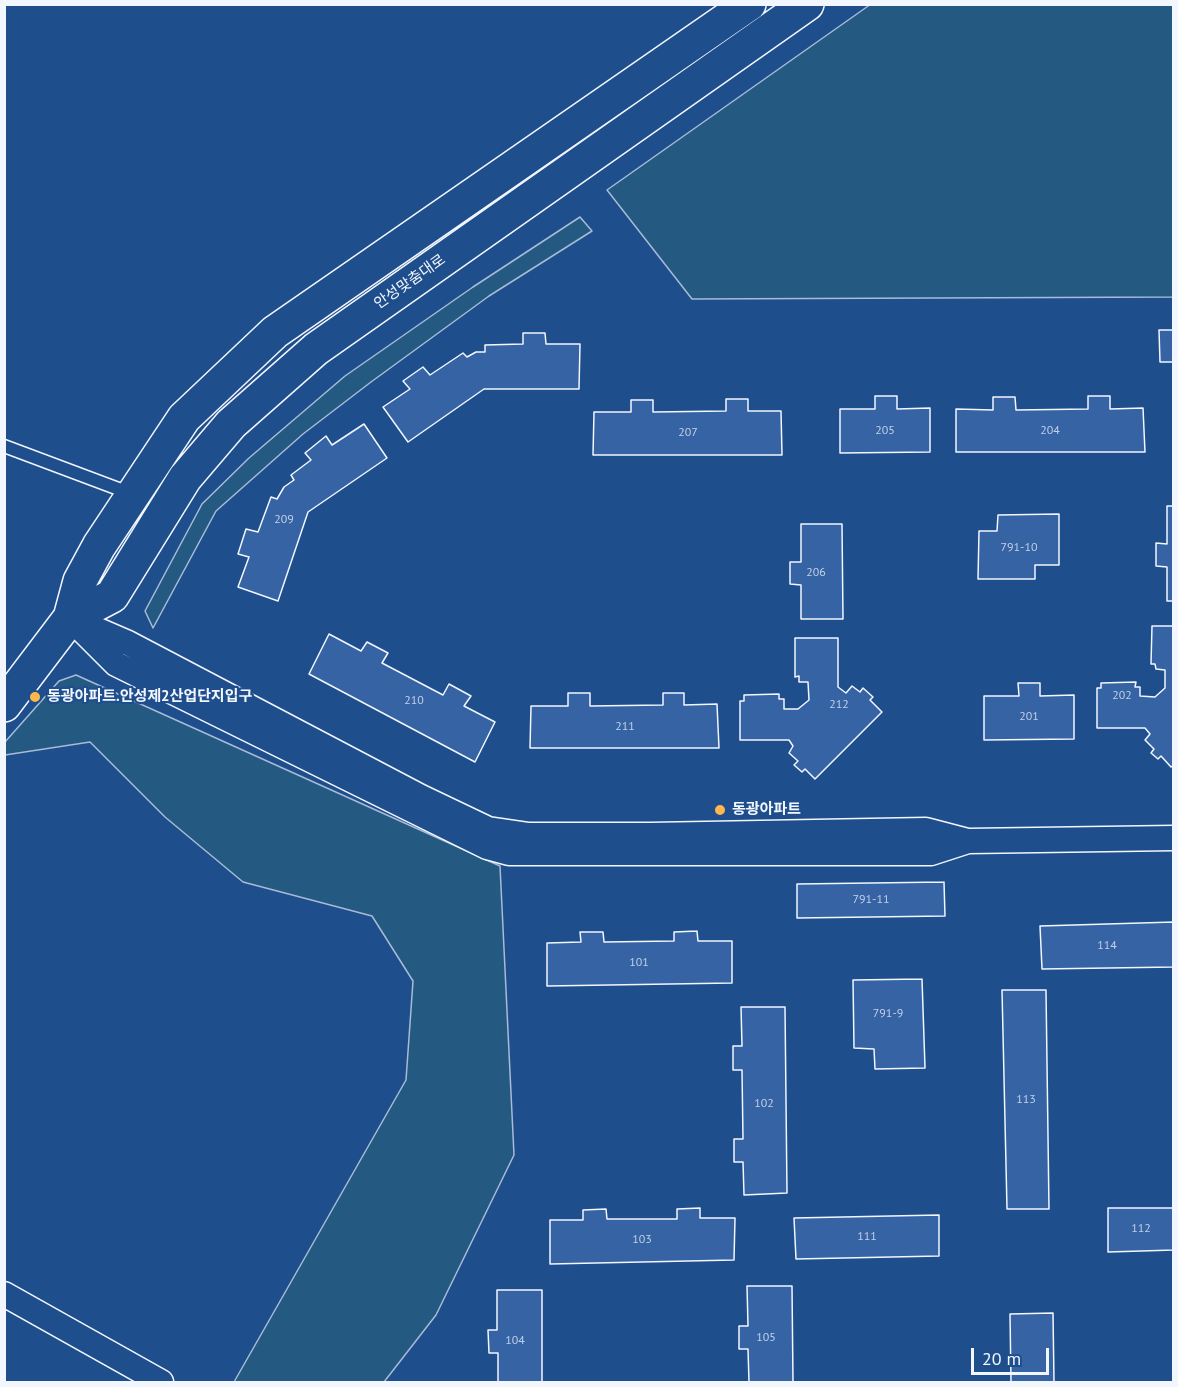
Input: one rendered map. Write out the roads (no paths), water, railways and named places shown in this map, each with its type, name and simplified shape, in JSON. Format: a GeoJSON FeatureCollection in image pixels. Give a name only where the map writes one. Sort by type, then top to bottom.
{"type":"FeatureCollection","features":[{"type":"Feature","properties":{"kind":"main road","name":"안성맞춤대로"},"geometry":{"type":"LineString","coordinates":[[4,705],[70,618],[80,580],[99,546],[184,418],[275,332],[749,4]]}},
{"type":"Feature","properties":{"kind":"main road","name":"안성맞춤대로"},"geometry":{"type":"LineString","coordinates":[[70,618],[112,596],[184,478],[231,424],[316,349],[807,4]]}},
{"type":"Feature","properties":{"kind":"street"},"geometry":{"type":"LineString","coordinates":[[70,618],[116,664],[487,848],[509,853],[932,853],[968,841],[1173,838]]}},
{"type":"Feature","properties":{"kind":"street"},"geometry":{"type":"LineString","coordinates":[[4,1294],[161,1383]]}},
{"type":"Feature","properties":{"kind":"lane"},"geometry":{"type":"LineString","coordinates":[[4,446],[133,494]]}},
{"type":"Feature","properties":{"kind":"place","name":"동광아파트.안성제2산업단지입구"},"geometry":{"type":"Point","coordinates":[35,697]}},
{"type":"Feature","properties":{"kind":"place","name":"동광아파트"},"geometry":{"type":"Point","coordinates":[720,810]}}]}
